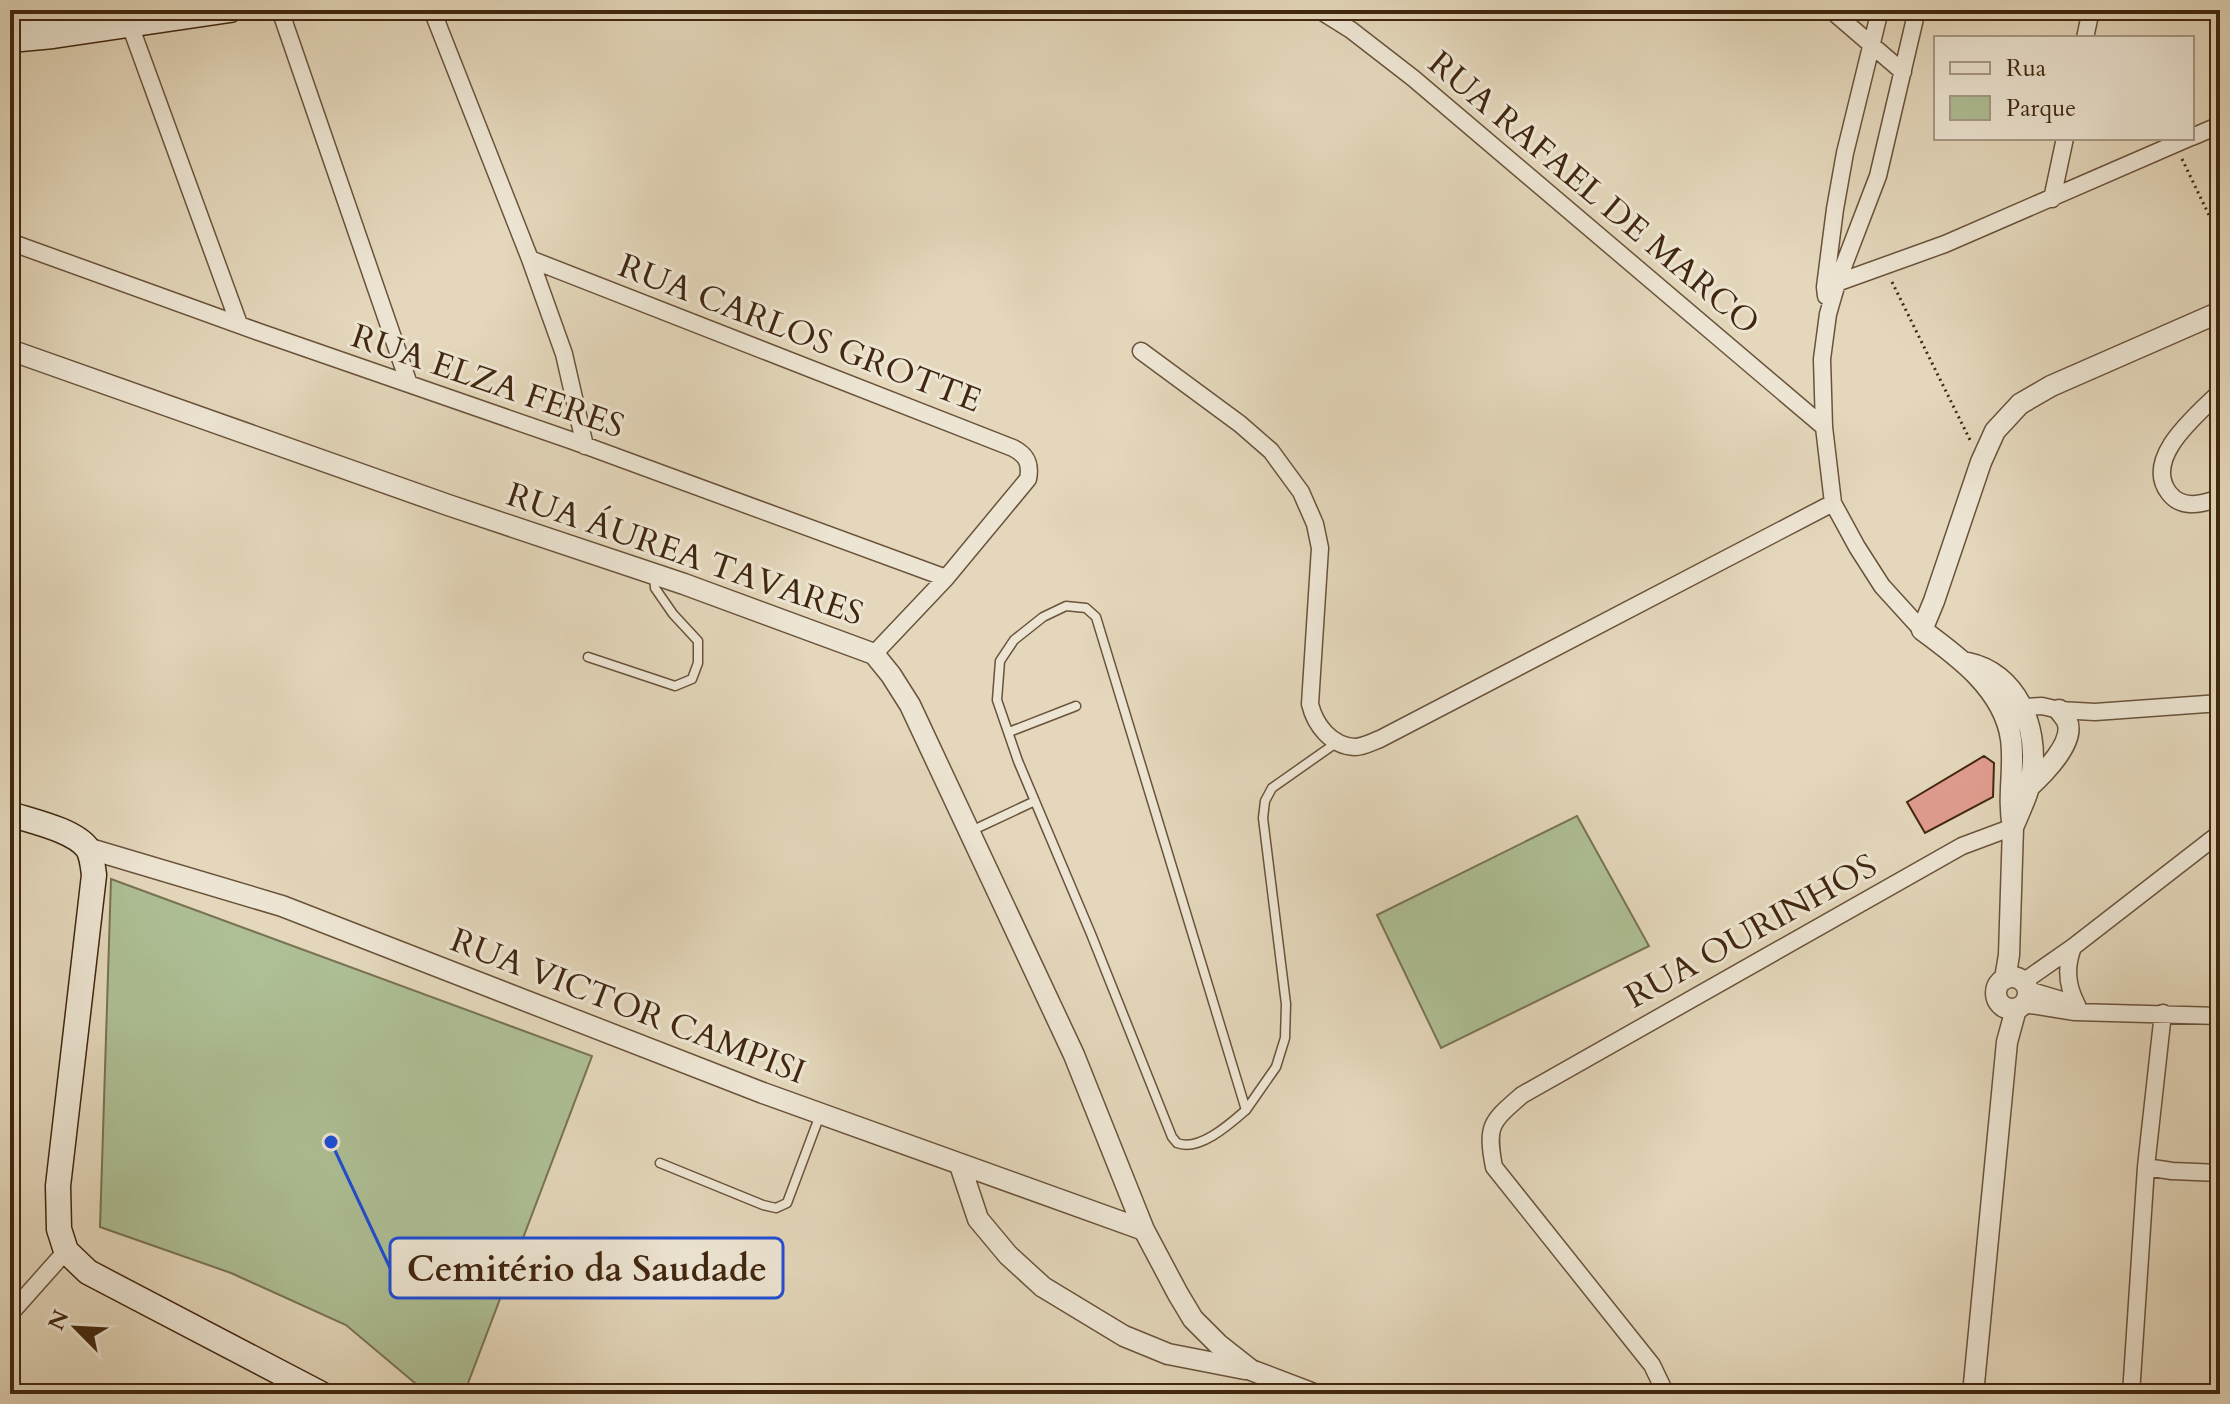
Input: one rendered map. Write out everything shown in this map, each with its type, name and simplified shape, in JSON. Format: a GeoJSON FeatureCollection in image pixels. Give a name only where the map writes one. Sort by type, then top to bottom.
{"type":"FeatureCollection","features":[{"type":"Feature","properties":{"kind":"main road"},"geometry":{"type":"LineString","coordinates":[[10,32],[92,10]]}},
{"type":"Feature","properties":{"kind":"main road"},"geometry":{"type":"LineString","coordinates":[[10,40],[53,36],[131,17],[230,10]]}},
{"type":"Feature","properties":{"kind":"main road"},"geometry":{"type":"LineString","coordinates":[[10,814],[68,834],[87,848],[94,875],[58,1186],[59,1229],[66,1251],[88,1272],[321,1394]]}},
{"type":"Feature","properties":{"kind":"street"},"geometry":{"type":"LineString","coordinates":[[280,10],[409,384]]}},
{"type":"Feature","properties":{"kind":"street"},"geometry":{"type":"LineString","coordinates":[[432,10],[564,354],[585,446]]}},
{"type":"Feature","properties":{"kind":"street","name":"RUA RAFAEL DE MARCO"},"geometry":{"type":"LineString","coordinates":[[1319,10],[1351,30],[1413,78],[1824,427]]}},
{"type":"Feature","properties":{"kind":"street"},"geometry":{"type":"LineString","coordinates":[[1831,10],[1903,72]]}},
{"type":"Feature","properties":{"kind":"street"},"geometry":{"type":"LineString","coordinates":[[1880,10],[1845,153],[1835,209],[1831,285],[1822,359],[1824,427],[1833,503],[1857,547],[1882,586],[1922,630],[1965,662],[1994,698],[2006,719],[2011,740],[2009,808],[2013,827],[2009,955],[2016,992],[2007,1042],[1973,1394]]}},
{"type":"Feature","properties":{"kind":"street"},"geometry":{"type":"LineString","coordinates":[[1831,285],[1878,176],[1917,10]]}},
{"type":"Feature","properties":{"kind":"street"},"geometry":{"type":"LineString","coordinates":[[2085,36],[2091,10]]}},
{"type":"Feature","properties":{"kind":"street"},"geometry":{"type":"LineString","coordinates":[[131,17],[239,324]]}},
{"type":"Feature","properties":{"kind":"street"},"geometry":{"type":"LineString","coordinates":[[2194,135],[2220,125]]}},
{"type":"Feature","properties":{"kind":"street"},"geometry":{"type":"LineString","coordinates":[[2052,199],[2065,140]]}},
{"type":"Feature","properties":{"kind":"street"},"geometry":{"type":"LineString","coordinates":[[1831,285],[1945,244],[2183,140]]}},
{"type":"Feature","properties":{"kind":"street","name":"RUA ELZA FERES"},"geometry":{"type":"LineString","coordinates":[[10,242],[946,578]]}},
{"type":"Feature","properties":{"kind":"street","name":"RUA CARLOS GROTTE"},"geometry":{"type":"LineString","coordinates":[[530,259],[1021,453],[1028,460],[1028,479],[946,578]]}},
{"type":"Feature","properties":{"kind":"street"},"geometry":{"type":"LineString","coordinates":[[1922,630],[1981,462],[1995,431],[2020,404],[2051,386],[2220,312]]}},
{"type":"Feature","properties":{"kind":"street","name":"RUA ÁUREA TAVARES"},"geometry":{"type":"LineString","coordinates":[[10,350],[448,505],[654,574],[874,654],[910,705],[970,832],[1074,1055],[1144,1230],[1193,1319],[1251,1370]]}},
{"type":"Feature","properties":{"kind":"street"},"geometry":{"type":"LineString","coordinates":[[1141,351],[1240,424],[1271,451],[1301,492],[1315,524],[1320,548],[1310,704],[1313,718],[1336,743],[1357,747],[1380,739],[1833,503]]}},
{"type":"Feature","properties":{"kind":"street"},"geometry":{"type":"LineString","coordinates":[[2220,392],[2177,435],[2162,466],[2167,491],[2177,501],[2189,505],[2220,498]]}},
{"type":"Feature","properties":{"kind":"street"},"geometry":{"type":"LineString","coordinates":[[874,654],[946,578]]}},
{"type":"Feature","properties":{"kind":"street"},"geometry":{"type":"LineString","coordinates":[[1965,662],[1982,666],[2014,691],[2028,721],[2032,739],[2032,770],[2029,787],[2013,827]]}},
{"type":"Feature","properties":{"kind":"street"},"geometry":{"type":"LineString","coordinates":[[2022,707],[2095,712],[2220,703]]}},
{"type":"Feature","properties":{"kind":"street"},"geometry":{"type":"LineString","coordinates":[[2011,774],[2020,762],[2017,721],[2022,707]]}},
{"type":"Feature","properties":{"kind":"street"},"geometry":{"type":"LineString","coordinates":[[2029,787],[2061,750],[2068,730],[2067,720],[2059,710]]}},
{"type":"Feature","properties":{"kind":"street","name":"RUA OURINHOS"},"geometry":{"type":"LineString","coordinates":[[1663,1394],[1652,1365],[1494,1167],[1490,1148],[1496,1118],[1522,1095],[1962,846],[2013,827]]}},
{"type":"Feature","properties":{"kind":"street"},"geometry":{"type":"LineString","coordinates":[[2016,992],[2220,833]]}},
{"type":"Feature","properties":{"kind":"street","name":"RUA VICTOR CAMPISI"},"geometry":{"type":"LineString","coordinates":[[87,848],[282,906],[820,1114],[1144,1230]]}},
{"type":"Feature","properties":{"kind":"street"},"geometry":{"type":"LineString","coordinates":[[2073,947],[2068,964],[2068,981],[2084,1008]]}},
{"type":"Feature","properties":{"kind":"street"},"geometry":{"type":"LineString","coordinates":[[2016,992],[2075,1012],[2084,1008],[2220,1016]]}},
{"type":"Feature","properties":{"kind":"street"},"geometry":{"type":"LineString","coordinates":[[2131,1394],[2146,1167],[2163,1013]]}},
{"type":"Feature","properties":{"kind":"street"},"geometry":{"type":"LineString","coordinates":[[960,1165],[978,1219],[1008,1255],[1043,1287],[1124,1336],[1168,1354],[1251,1370],[1314,1394]]}},
{"type":"Feature","properties":{"kind":"street"},"geometry":{"type":"LineString","coordinates":[[2146,1167],[2220,1173]]}},
{"type":"Feature","properties":{"kind":"street"},"geometry":{"type":"LineString","coordinates":[[10,1314],[66,1251]]}},
{"type":"Feature","properties":{"kind":"lane"},"geometry":{"type":"LineString","coordinates":[[588,657],[675,686],[692,679],[698,663],[698,641],[673,614],[655,588],[654,574]]}},
{"type":"Feature","properties":{"kind":"lane"},"geometry":{"type":"LineString","coordinates":[[1246,1110],[1096,617],[1086,608],[1066,606],[1043,617],[1014,640],[1000,661],[997,700],[1035,801],[1177,1143],[1190,1146],[1225,1129],[1246,1110],[1276,1067],[1285,1038],[1286,1004],[1263,818],[1265,801],[1272,788],[1336,743]]}},
{"type":"Feature","properties":{"kind":"lane"},"geometry":{"type":"LineString","coordinates":[[1009,732],[1076,706]]}},
{"type":"Feature","properties":{"kind":"lane"},"geometry":{"type":"LineString","coordinates":[[970,832],[1035,801]]}},
{"type":"Feature","properties":{"kind":"lane"},"geometry":{"type":"LineString","coordinates":[[660,1163],[776,1208],[787,1203],[820,1114]]}},
{"type":"Feature","properties":{"kind":"path"},"geometry":{"type":"LineString","coordinates":[[2185,140],[2220,238]]}},
{"type":"Feature","properties":{"kind":"path"},"geometry":{"type":"LineString","coordinates":[[1884,267],[1981,462]]}},
{"type":"Feature","properties":{"kind":"green space"},"geometry":{"type":"Polygon","coordinates":[[[1577,816],[1649,946],[1441,1048],[1377,915],[1577,816]]]}},
{"type":"Feature","properties":{"kind":"green space"},"geometry":{"type":"Polygon","coordinates":[[[111,879],[592,1056],[467,1386],[470,1394],[428,1394],[346,1325],[231,1273],[100,1227],[111,879]]]}},
{"type":"Feature","properties":{"kind":"building"},"geometry":{"type":"Polygon","coordinates":[[[1984,756],[1994,763],[1993,797],[1925,833],[1907,802],[1984,756]]]}},
{"type":"Feature","properties":{"kind":"place","name":"Cemitério da Saudade"},"geometry":{"type":"Point","coordinates":[331,1142]}}]}
